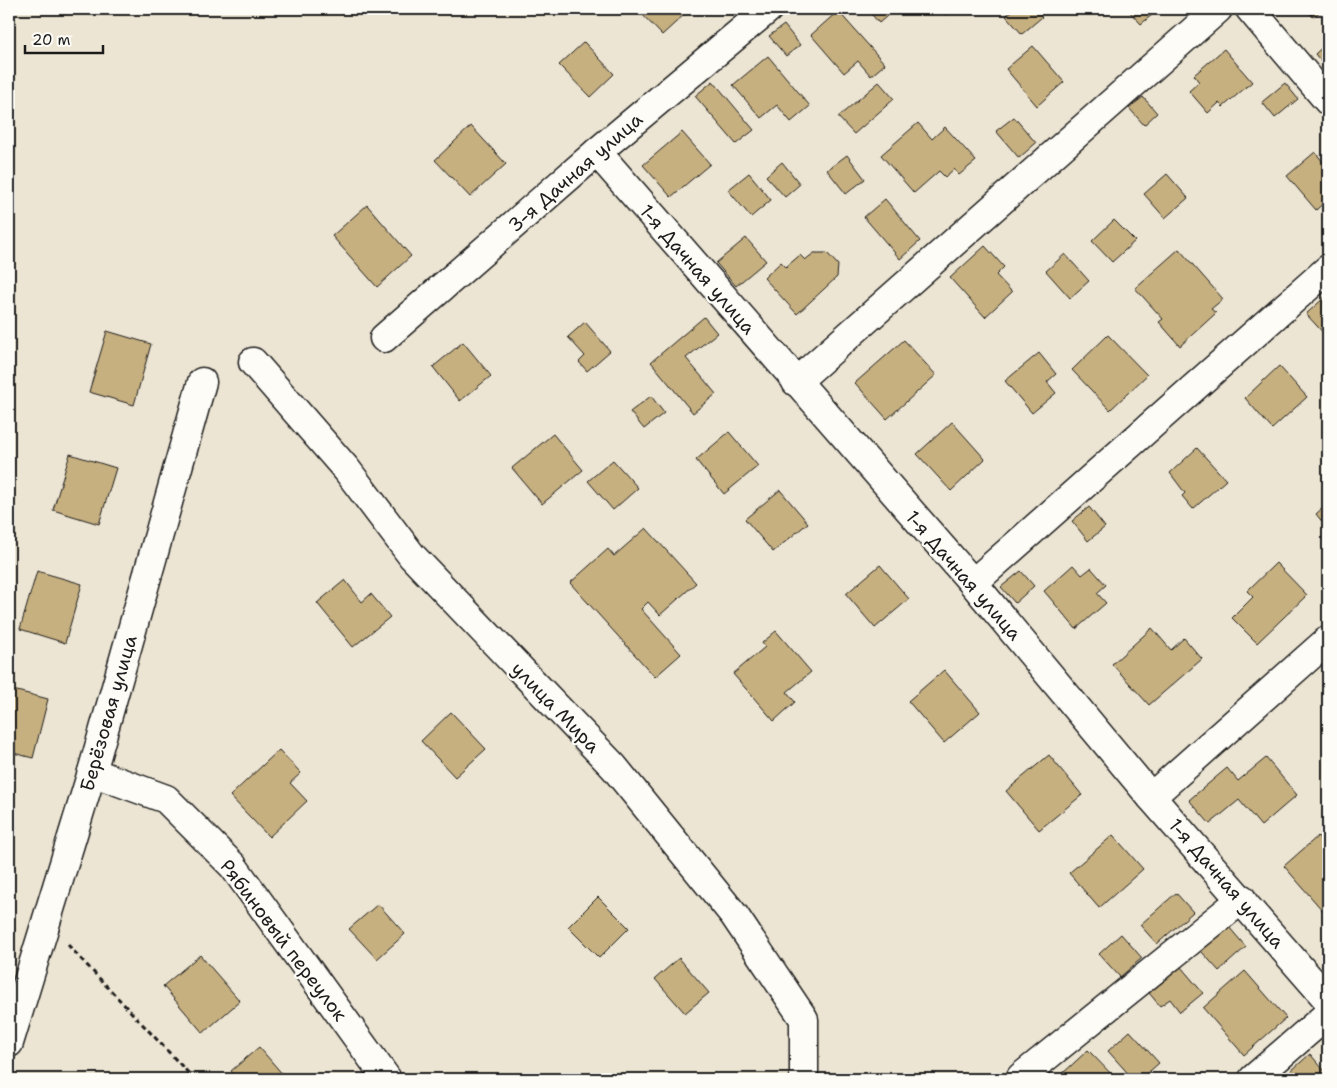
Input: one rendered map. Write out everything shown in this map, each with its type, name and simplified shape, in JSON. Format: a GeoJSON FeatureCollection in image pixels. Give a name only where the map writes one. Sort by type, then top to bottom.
{"type":"FeatureCollection","features":[{"type":"Feature","properties":{"kind":"street","name":"3-я Дачная улица"},"geometry":{"type":"LineString","coordinates":[[384,338],[597,152],[768,9]]}},
{"type":"Feature","properties":{"kind":"street"},"geometry":{"type":"LineString","coordinates":[[796,382],[1218,9]]}},
{"type":"Feature","properties":{"kind":"street"},"geometry":{"type":"LineString","coordinates":[[1250,9],[1328,101]]}},
{"type":"Feature","properties":{"kind":"street","name":"1-я Дачная улица"},"geometry":{"type":"LineString","coordinates":[[597,152],[973,584],[1151,797],[1242,898],[1328,1000]]}},
{"type":"Feature","properties":{"kind":"street"},"geometry":{"type":"LineString","coordinates":[[973,584],[1328,268]]}},
{"type":"Feature","properties":{"kind":"street","name":"улица Мира"},"geometry":{"type":"LineString","coordinates":[[253,362],[348,470],[412,556],[614,767],[734,915],[804,1019],[804,1079]]}},
{"type":"Feature","properties":{"kind":"street","name":"Берёзовая улица"},"geometry":{"type":"LineString","coordinates":[[9,1042],[92,772],[202,382]]}},
{"type":"Feature","properties":{"kind":"street"},"geometry":{"type":"LineString","coordinates":[[1151,797],[1328,640]]}},
{"type":"Feature","properties":{"kind":"street","name":"Рябиновый переулок"},"geometry":{"type":"LineString","coordinates":[[92,772],[166,798],[233,866],[387,1079]]}},
{"type":"Feature","properties":{"kind":"street"},"geometry":{"type":"LineString","coordinates":[[1021,1077],[1242,898]]}},
{"type":"Feature","properties":{"kind":"street"},"geometry":{"type":"LineString","coordinates":[[1253,1079],[1328,1014]]}},
{"type":"Feature","properties":{"kind":"path"},"geometry":{"type":"LineString","coordinates":[[46,921],[194,1079]]}},
{"type":"Feature","properties":{"kind":"building"},"geometry":{"type":"Polygon","coordinates":[[[637,9],[683,9],[686,13],[662,35],[637,9]]]}},
{"type":"Feature","properties":{"kind":"building"},"geometry":{"type":"Polygon","coordinates":[[[867,9],[895,9],[879,23],[867,9]]]}},
{"type":"Feature","properties":{"kind":"building"},"geometry":{"type":"Polygon","coordinates":[[[939,9],[952,9],[945,15],[939,9]]]}},
{"type":"Feature","properties":{"kind":"building"},"geometry":{"type":"Polygon","coordinates":[[[1014,9],[1035,9],[1042,17],[1022,34],[1006,16],[1014,9]]]}},
{"type":"Feature","properties":{"kind":"building"},"geometry":{"type":"Polygon","coordinates":[[[1127,9],[1159,9],[1141,24],[1127,9]]]}},
{"type":"Feature","properties":{"kind":"building"},"geometry":{"type":"Polygon","coordinates":[[[1306,9],[1323,9],[1313,17],[1306,9]]]}},
{"type":"Feature","properties":{"kind":"building"},"geometry":{"type":"Polygon","coordinates":[[[838,11],[885,64],[871,76],[858,61],[844,73],[811,35],[838,11]]]}},
{"type":"Feature","properties":{"kind":"building"},"geometry":{"type":"Polygon","coordinates":[[[784,25],[800,45],[786,56],[769,36],[784,25]]]}},
{"type":"Feature","properties":{"kind":"building"},"geometry":{"type":"Polygon","coordinates":[[[584,42],[614,74],[590,97],[559,65],[584,42]]]}},
{"type":"Feature","properties":{"kind":"building"},"geometry":{"type":"Polygon","coordinates":[[[1328,42],[1328,70],[1315,54],[1328,42]]]}},
{"type":"Feature","properties":{"kind":"building"},"geometry":{"type":"Polygon","coordinates":[[[1033,46],[1064,82],[1037,106],[1006,69],[1033,46]]]}},
{"type":"Feature","properties":{"kind":"building"},"geometry":{"type":"Polygon","coordinates":[[[1224,49],[1252,82],[1223,107],[1219,103],[1208,113],[1189,91],[1199,82],[1194,75],[1224,49]]]}},
{"type":"Feature","properties":{"kind":"building"},"geometry":{"type":"Polygon","coordinates":[[[768,56],[810,106],[791,122],[777,105],[761,118],[733,85],[768,56]]]}},
{"type":"Feature","properties":{"kind":"building"},"geometry":{"type":"Polygon","coordinates":[[[713,81],[754,130],[736,144],[695,96],[713,81]]]}},
{"type":"Feature","properties":{"kind":"building"},"geometry":{"type":"Polygon","coordinates":[[[879,82],[894,99],[854,134],[838,117],[879,82]]]}},
{"type":"Feature","properties":{"kind":"building"},"geometry":{"type":"Polygon","coordinates":[[[1285,83],[1298,99],[1275,118],[1262,102],[1285,83]]]}},
{"type":"Feature","properties":{"kind":"building"},"geometry":{"type":"Polygon","coordinates":[[[1143,97],[1157,113],[1144,125],[1129,108],[1143,97]]]}},
{"type":"Feature","properties":{"kind":"building"},"geometry":{"type":"Polygon","coordinates":[[[1014,117],[1036,143],[1019,158],[996,131],[1014,117]]]}},
{"type":"Feature","properties":{"kind":"building"},"geometry":{"type":"Polygon","coordinates":[[[918,123],[932,139],[945,127],[976,161],[959,175],[954,169],[945,177],[939,171],[914,193],[881,155],[918,123]]]}},
{"type":"Feature","properties":{"kind":"building"},"geometry":{"type":"Polygon","coordinates":[[[471,126],[506,164],[470,197],[435,160],[471,126]]]}},
{"type":"Feature","properties":{"kind":"building"},"geometry":{"type":"Polygon","coordinates":[[[682,132],[710,164],[671,197],[643,165],[682,132]]]}},
{"type":"Feature","properties":{"kind":"building"},"geometry":{"type":"Polygon","coordinates":[[[1315,152],[1328,168],[1328,199],[1316,210],[1287,176],[1315,152]]]}},
{"type":"Feature","properties":{"kind":"building"},"geometry":{"type":"Polygon","coordinates":[[[847,155],[865,179],[846,194],[827,170],[847,155]]]}},
{"type":"Feature","properties":{"kind":"building"},"geometry":{"type":"Polygon","coordinates":[[[782,162],[800,184],[785,197],[766,176],[782,162]]]}},
{"type":"Feature","properties":{"kind":"building"},"geometry":{"type":"Polygon","coordinates":[[[749,173],[771,200],[751,217],[728,190],[749,173]]]}},
{"type":"Feature","properties":{"kind":"building"},"geometry":{"type":"Polygon","coordinates":[[[1167,174],[1188,198],[1165,218],[1144,194],[1167,174]]]}},
{"type":"Feature","properties":{"kind":"building"},"geometry":{"type":"Polygon","coordinates":[[[885,199],[920,241],[900,259],[864,217],[885,199]]]}},
{"type":"Feature","properties":{"kind":"building"},"geometry":{"type":"Polygon","coordinates":[[[367,205],[411,256],[377,287],[332,236],[367,205]]]}},
{"type":"Feature","properties":{"kind":"building"},"geometry":{"type":"Polygon","coordinates":[[[1328,212],[1328,225],[1322,218],[1328,212]]]}},
{"type":"Feature","properties":{"kind":"building"},"geometry":{"type":"Polygon","coordinates":[[[1114,220],[1135,241],[1112,262],[1092,241],[1114,220]]]}},
{"type":"Feature","properties":{"kind":"building"},"geometry":{"type":"Polygon","coordinates":[[[746,238],[766,261],[736,286],[716,263],[746,238]]]}},
{"type":"Feature","properties":{"kind":"building"},"geometry":{"type":"Polygon","coordinates":[[[985,246],[1004,267],[996,275],[1012,292],[985,317],[950,278],[985,246]]]}},
{"type":"Feature","properties":{"kind":"building"},"geometry":{"type":"Polygon","coordinates":[[[1179,249],[1223,299],[1211,309],[1216,313],[1180,346],[1159,322],[1163,319],[1135,288],[1179,249]]]}},
{"type":"Feature","properties":{"kind":"building"},"geometry":{"type":"Polygon","coordinates":[[[814,253],[827,253],[838,265],[837,277],[797,314],[764,278],[781,262],[786,267],[800,255],[805,260],[814,253]]]}},
{"type":"Feature","properties":{"kind":"building"},"geometry":{"type":"Polygon","coordinates":[[[1065,254],[1089,281],[1070,298],[1046,271],[1065,254]]]}},
{"type":"Feature","properties":{"kind":"building"},"geometry":{"type":"Polygon","coordinates":[[[1325,297],[1328,301],[1328,338],[1306,314],[1325,297]]]}},
{"type":"Feature","properties":{"kind":"building"},"geometry":{"type":"Polygon","coordinates":[[[704,317],[717,333],[686,358],[716,394],[693,413],[651,362],[704,317]]]}},
{"type":"Feature","properties":{"kind":"building"},"geometry":{"type":"Polygon","coordinates":[[[585,322],[610,351],[587,371],[579,362],[585,356],[568,337],[585,322]]]}},
{"type":"Feature","properties":{"kind":"building"},"geometry":{"type":"Polygon","coordinates":[[[107,331],[151,344],[134,405],[89,392],[107,331]]]}},
{"type":"Feature","properties":{"kind":"building"},"geometry":{"type":"Polygon","coordinates":[[[1108,335],[1147,375],[1110,410],[1072,370],[1108,335]]]}},
{"type":"Feature","properties":{"kind":"building"},"geometry":{"type":"Polygon","coordinates":[[[904,340],[936,375],[887,419],[855,383],[904,340]]]}},
{"type":"Feature","properties":{"kind":"building"},"geometry":{"type":"Polygon","coordinates":[[[463,342],[491,376],[460,401],[433,367],[463,342]]]}},
{"type":"Feature","properties":{"kind":"building"},"geometry":{"type":"Polygon","coordinates":[[[1039,353],[1056,374],[1047,382],[1056,393],[1032,413],[1005,381],[1039,353]]]}},
{"type":"Feature","properties":{"kind":"building"},"geometry":{"type":"Polygon","coordinates":[[[1279,366],[1307,397],[1272,429],[1245,398],[1279,366]]]}},
{"type":"Feature","properties":{"kind":"building"},"geometry":{"type":"Polygon","coordinates":[[[651,396],[664,413],[644,429],[630,412],[651,396]]]}},
{"type":"Feature","properties":{"kind":"building"},"geometry":{"type":"Polygon","coordinates":[[[952,422],[985,459],[951,491],[917,454],[952,422]]]}},
{"type":"Feature","properties":{"kind":"building"},"geometry":{"type":"Polygon","coordinates":[[[729,432],[758,466],[724,494],[696,460],[729,432]]]}},
{"type":"Feature","properties":{"kind":"building"},"geometry":{"type":"Polygon","coordinates":[[[553,434],[583,470],[542,504],[512,468],[553,434]]]}},
{"type":"Feature","properties":{"kind":"building"},"geometry":{"type":"Polygon","coordinates":[[[1197,448],[1226,480],[1193,509],[1182,496],[1185,493],[1170,473],[1197,448]]]}},
{"type":"Feature","properties":{"kind":"building"},"geometry":{"type":"Polygon","coordinates":[[[70,454],[116,468],[99,524],[53,510],[70,454]]]}},
{"type":"Feature","properties":{"kind":"building"},"geometry":{"type":"Polygon","coordinates":[[[613,460],[638,488],[613,510],[588,481],[613,460]]]}},
{"type":"Feature","properties":{"kind":"building"},"geometry":{"type":"Polygon","coordinates":[[[780,490],[808,523],[773,552],[745,519],[780,490]]]}},
{"type":"Feature","properties":{"kind":"building"},"geometry":{"type":"Polygon","coordinates":[[[1328,503],[1328,529],[1316,514],[1328,503]]]}},
{"type":"Feature","properties":{"kind":"building"},"geometry":{"type":"Polygon","coordinates":[[[1089,507],[1105,527],[1088,541],[1072,521],[1089,507]]]}},
{"type":"Feature","properties":{"kind":"building"},"geometry":{"type":"Polygon","coordinates":[[[646,528],[696,583],[660,615],[648,602],[641,609],[681,654],[655,677],[570,583],[608,549],[614,556],[646,528]]]}},
{"type":"Feature","properties":{"kind":"building"},"geometry":{"type":"Polygon","coordinates":[[[1276,563],[1307,595],[1257,643],[1232,618],[1253,597],[1247,591],[1276,563]]]}},
{"type":"Feature","properties":{"kind":"building"},"geometry":{"type":"Polygon","coordinates":[[[880,565],[909,599],[875,628],[846,594],[880,565]]]}},
{"type":"Feature","properties":{"kind":"building"},"geometry":{"type":"Polygon","coordinates":[[[1073,565],[1082,575],[1091,568],[1106,585],[1097,593],[1106,603],[1076,629],[1044,591],[1073,565]]]}},
{"type":"Feature","properties":{"kind":"building"},"geometry":{"type":"Polygon","coordinates":[[[37,571],[82,584],[65,643],[20,629],[37,571]]]}},
{"type":"Feature","properties":{"kind":"building"},"geometry":{"type":"Polygon","coordinates":[[[1021,571],[1034,586],[1015,603],[1001,587],[1021,571]]]}},
{"type":"Feature","properties":{"kind":"building"},"geometry":{"type":"Polygon","coordinates":[[[345,580],[362,602],[371,594],[390,617],[353,647],[317,603],[345,580]]]}},
{"type":"Feature","properties":{"kind":"building"},"geometry":{"type":"Polygon","coordinates":[[[1152,628],[1171,650],[1184,638],[1202,659],[1149,705],[1112,664],[1152,628]]]}},
{"type":"Feature","properties":{"kind":"building"},"geometry":{"type":"Polygon","coordinates":[[[776,631],[811,672],[787,692],[795,702],[774,721],[733,674],[765,647],[762,643],[776,631]]]}},
{"type":"Feature","properties":{"kind":"building"},"geometry":{"type":"Polygon","coordinates":[[[944,670],[980,712],[944,743],[908,701],[944,670]]]}},
{"type":"Feature","properties":{"kind":"building"},"geometry":{"type":"Polygon","coordinates":[[[9,689],[48,699],[33,758],[9,752],[9,689]]]}},
{"type":"Feature","properties":{"kind":"building"},"geometry":{"type":"Polygon","coordinates":[[[451,712],[486,749],[455,777],[421,741],[451,712]]]}},
{"type":"Feature","properties":{"kind":"building"},"geometry":{"type":"Polygon","coordinates":[[[279,750],[301,773],[290,783],[307,801],[269,837],[230,796],[279,750]]]}},
{"type":"Feature","properties":{"kind":"building"},"geometry":{"type":"Polygon","coordinates":[[[1049,755],[1082,795],[1039,830],[1006,791],[1049,755]]]}},
{"type":"Feature","properties":{"kind":"building"},"geometry":{"type":"Polygon","coordinates":[[[1266,758],[1297,795],[1261,826],[1239,800],[1210,824],[1189,800],[1227,768],[1238,781],[1266,758]]]}},
{"type":"Feature","properties":{"kind":"building"},"geometry":{"type":"Polygon","coordinates":[[[9,824],[16,826],[9,853],[9,824]]]}},
{"type":"Feature","properties":{"kind":"building"},"geometry":{"type":"Polygon","coordinates":[[[1113,835],[1143,869],[1099,908],[1069,873],[1113,835]]]}},
{"type":"Feature","properties":{"kind":"building"},"geometry":{"type":"Polygon","coordinates":[[[1318,836],[1328,847],[1328,906],[1323,911],[1284,866],[1318,836]]]}},
{"type":"Feature","properties":{"kind":"building"},"geometry":{"type":"Polygon","coordinates":[[[1176,893],[1193,912],[1157,944],[1140,925],[1176,893]]]}},
{"type":"Feature","properties":{"kind":"building"},"geometry":{"type":"Polygon","coordinates":[[[598,897],[629,928],[599,958],[568,927],[598,897]]]}},
{"type":"Feature","properties":{"kind":"building"},"geometry":{"type":"Polygon","coordinates":[[[378,904],[405,934],[377,959],[349,929],[378,904]]]}},
{"type":"Feature","properties":{"kind":"building"},"geometry":{"type":"Polygon","coordinates":[[[1229,927],[1246,947],[1219,971],[1201,951],[1229,927]]]}},
{"type":"Feature","properties":{"kind":"building"},"geometry":{"type":"Polygon","coordinates":[[[1121,934],[1142,958],[1120,977],[1099,954],[1121,934]]]}},
{"type":"Feature","properties":{"kind":"building"},"geometry":{"type":"Polygon","coordinates":[[[200,955],[240,1001],[203,1033],[163,986],[200,955]]]}},
{"type":"Feature","properties":{"kind":"building"},"geometry":{"type":"Polygon","coordinates":[[[679,958],[709,993],[685,1013],[655,979],[679,958]]]}},
{"type":"Feature","properties":{"kind":"building"},"geometry":{"type":"Polygon","coordinates":[[[1181,967],[1203,993],[1180,1012],[1170,999],[1160,1006],[1149,993],[1181,967]]]}},
{"type":"Feature","properties":{"kind":"building"},"geometry":{"type":"Polygon","coordinates":[[[1245,971],[1286,1018],[1244,1055],[1203,1008],[1245,971]]]}},
{"type":"Feature","properties":{"kind":"building"},"geometry":{"type":"Polygon","coordinates":[[[1130,1031],[1159,1063],[1141,1079],[1133,1079],[1108,1051],[1130,1031]]]}},
{"type":"Feature","properties":{"kind":"building"},"geometry":{"type":"Polygon","coordinates":[[[259,1047],[284,1076],[280,1079],[238,1079],[231,1071],[259,1047]]]}},
{"type":"Feature","properties":{"kind":"building"},"geometry":{"type":"Polygon","coordinates":[[[1088,1050],[1116,1079],[1068,1079],[1062,1074],[1088,1050]]]}},
{"type":"Feature","properties":{"kind":"building"},"geometry":{"type":"Polygon","coordinates":[[[1310,1054],[1328,1075],[1328,1079],[1282,1079],[1310,1054]]]}}]}
